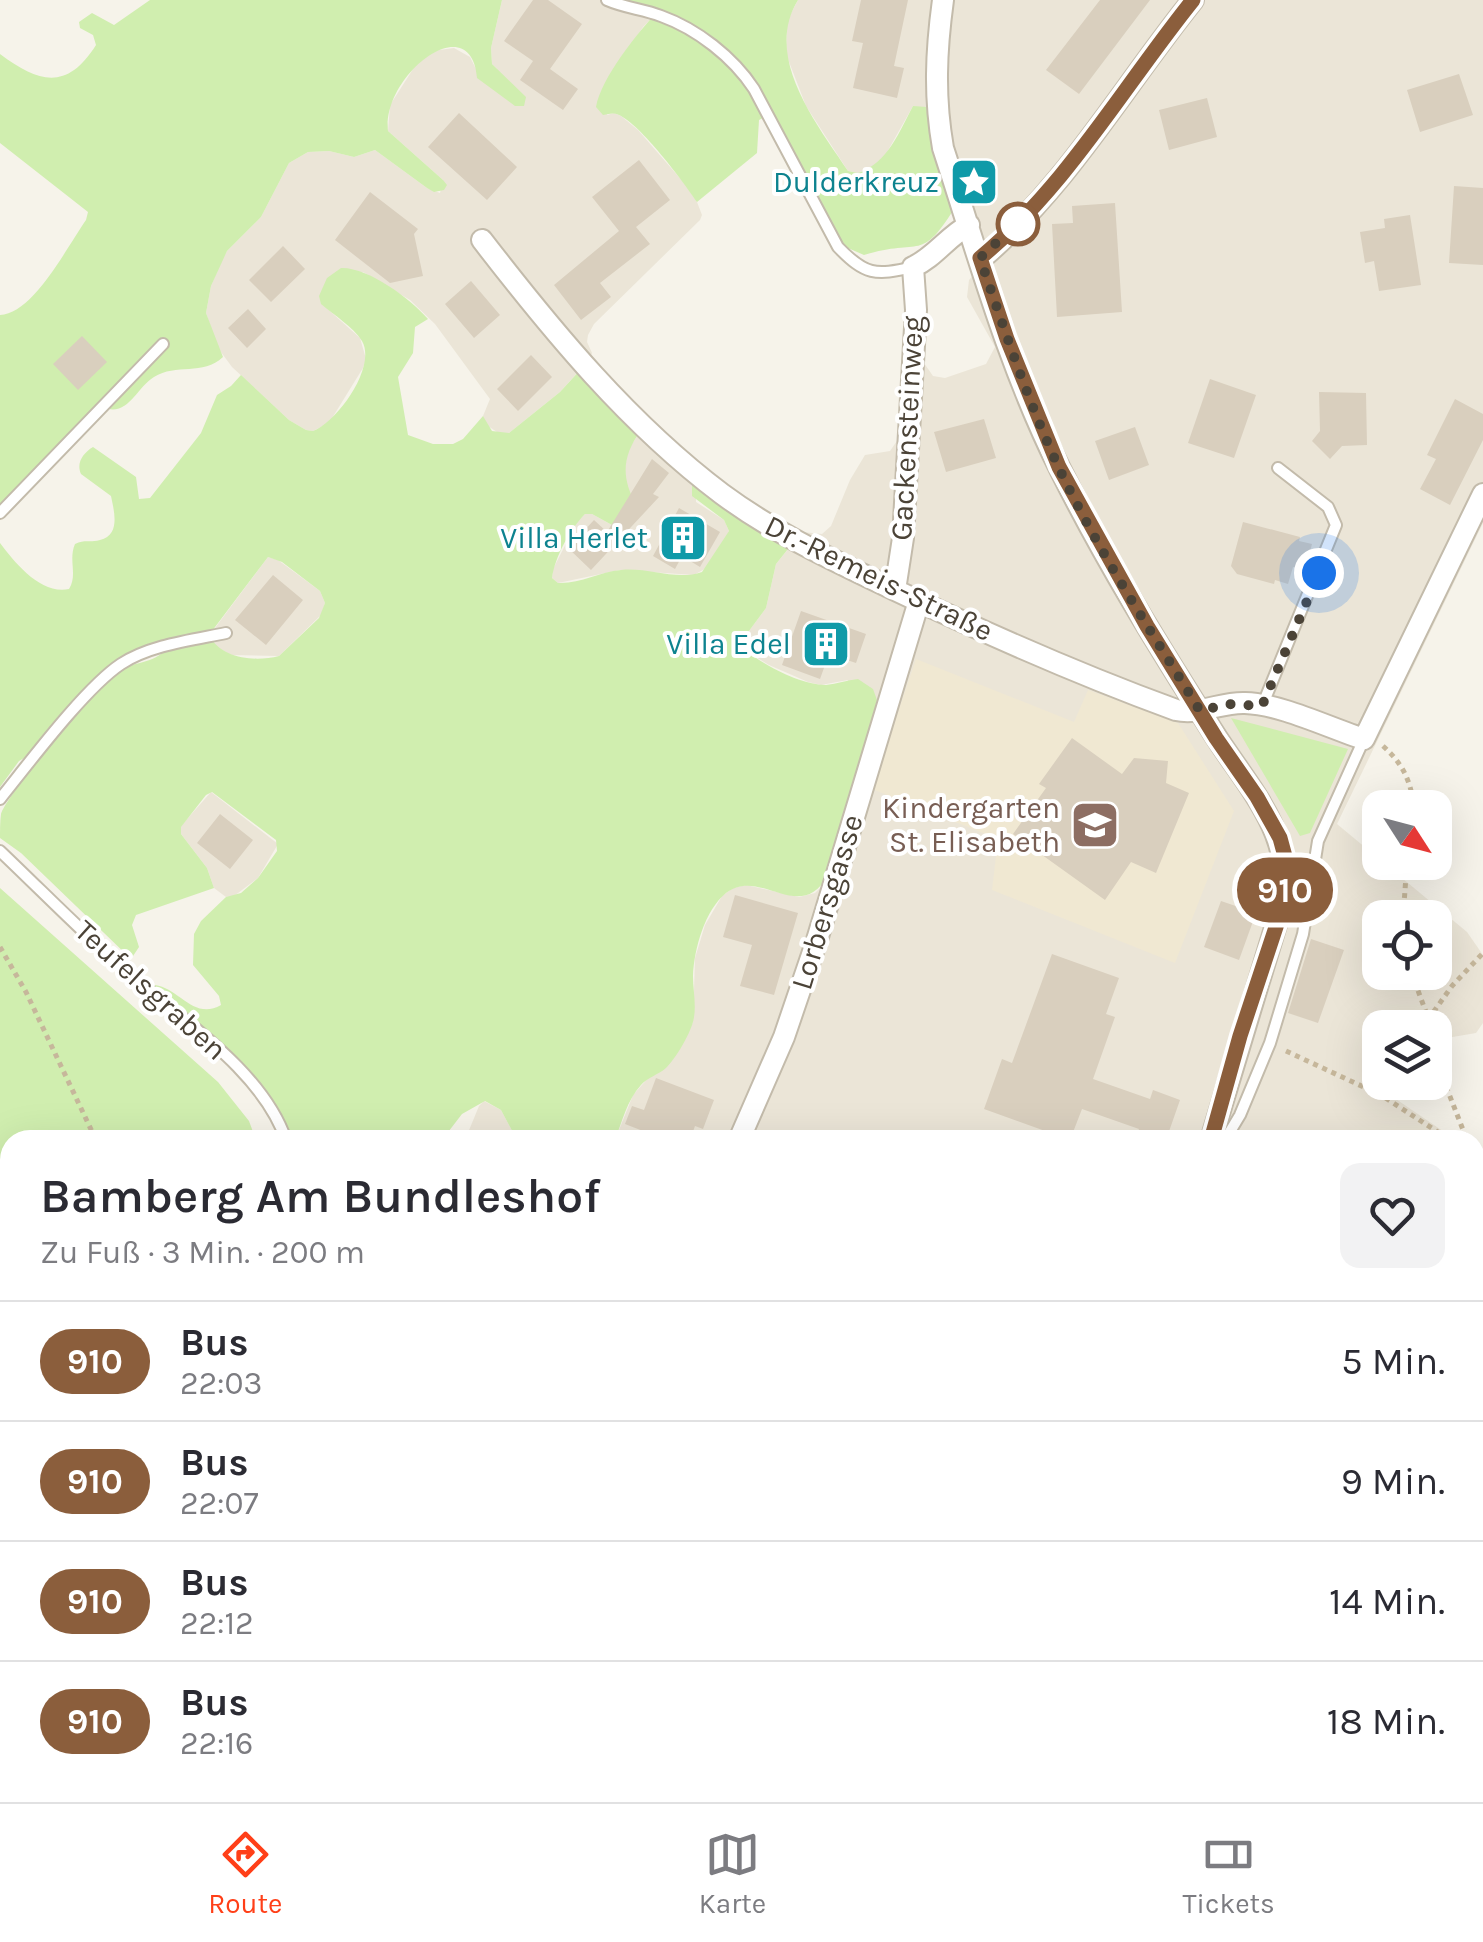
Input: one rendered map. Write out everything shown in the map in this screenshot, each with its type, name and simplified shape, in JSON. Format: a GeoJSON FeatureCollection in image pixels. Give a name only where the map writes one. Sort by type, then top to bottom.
{"type":"FeatureCollection","features":[{"type":"Feature","properties":{"kind":"street"},"geometry":{"type":"LineString","coordinates":[[943,0],[937,42],[936,107],[943,148],[1007,339],[1059,467],[1120,580],[1280,838],[1286,877],[1268,960],[1240,1036],[1214,1130]]}},
{"type":"Feature","properties":{"kind":"street"},"geometry":{"type":"LineString","coordinates":[[980,258],[1005,238],[1075,160],[1193,0]]}},
{"type":"Feature","properties":{"kind":"street"},"geometry":{"type":"LineString","coordinates":[[913,267],[952,234],[970,225]]}},
{"type":"Feature","properties":{"kind":"street","name":"Dr.-Remeis-Straße"},"geometry":{"type":"LineString","coordinates":[[482,240],[566,344],[650,434],[722,494],[770,526],[818,554],[919,602],[1176,710],[1200,711],[1228,704],[1262,706]]}},
{"type":"Feature","properties":{"kind":"street","name":"Gackensteinweg"},"geometry":{"type":"LineString","coordinates":[[894,590],[902,538],[915,329],[913,267]]}},
{"type":"Feature","properties":{"kind":"street"},"geometry":{"type":"LineString","coordinates":[[1262,706],[1364,739],[1483,494]]}},
{"type":"Feature","properties":{"kind":"street","name":"Lorbersgasse"},"geometry":{"type":"LineString","coordinates":[[742,1130],[784,1037],[818,940],[919,602]]}},
{"type":"Feature","properties":{"kind":"lane","name":"Gackensteinweg"},"geometry":{"type":"LineString","coordinates":[[608,0],[681,26],[736,65],[754,88],[838,248],[854,264],[870,273],[913,267]]}},
{"type":"Feature","properties":{"kind":"lane"},"geometry":{"type":"LineString","coordinates":[[0,514],[163,344]]}},
{"type":"Feature","properties":{"kind":"lane"},"geometry":{"type":"LineString","coordinates":[[1262,706],[1336,526],[1328,507],[1278,468]]}},
{"type":"Feature","properties":{"kind":"lane"},"geometry":{"type":"LineString","coordinates":[[0,799],[84,700],[124,662],[180,642],[226,632]]}},
{"type":"Feature","properties":{"kind":"lane"},"geometry":{"type":"LineString","coordinates":[[1230,1130],[1270,1043],[1303,934],[1318,841],[1364,739]]}},
{"type":"Feature","properties":{"kind":"lane","name":"Teufelsgraben"},"geometry":{"type":"LineString","coordinates":[[0,851],[121,967],[245,1075],[281,1130]]}},
{"type":"Feature","properties":{"kind":"path"},"geometry":{"type":"LineString","coordinates":[[1364,739],[1383,746],[1400,762],[1412,790]]}},
{"type":"Feature","properties":{"kind":"path"},"geometry":{"type":"LineString","coordinates":[[0,947],[26,992],[91,1130]]}},
{"type":"Feature","properties":{"kind":"path"},"geometry":{"type":"LineString","coordinates":[[1434,1010],[1483,952]]}},
{"type":"Feature","properties":{"kind":"path"},"geometry":{"type":"LineString","coordinates":[[1285,1050],[1362,1085]]}},
{"type":"Feature","properties":{"kind":"path"},"geometry":{"type":"LineString","coordinates":[[1390,1100],[1435,1130]]}},
{"type":"Feature","properties":{"kind":"path"},"geometry":{"type":"LineString","coordinates":[[1451,1100],[1463,1130]]}},
{"type":"Feature","properties":{"kind":"shaded area"},"geometry":{"type":"Polygon","coordinates":[[[502,0],[621,0],[659,11],[619,63],[607,115],[621,116],[638,130],[685,184],[697,202],[700,220],[594,324],[587,342],[592,353],[589,360],[560,392],[509,433],[500,434],[485,424],[483,416],[490,399],[435,324],[410,300],[363,272],[322,304],[360,338],[366,359],[363,368],[329,423],[306,430],[289,420],[232,367],[218,348],[206,313],[221,262],[261,217],[289,163],[308,152],[329,151],[354,157],[375,150],[427,188],[440,193],[443,180],[388,131],[390,105],[415,66],[432,51],[454,48],[470,57],[477,71],[497,69],[492,64],[491,48],[502,0]]]}},
{"type":"Feature","properties":{"kind":"shaded area"},"geometry":{"type":"Polygon","coordinates":[[[798,0],[1483,0],[1483,523],[1337,824],[1362,845],[1362,880],[1404,880],[1428,900],[1362,900],[1362,990],[1452,990],[1452,920],[1467,932],[1483,955],[1483,1023],[1476,1033],[1452,1037],[1452,1010],[1362,1010],[1362,1100],[1397,1100],[1441,1130],[619,1130],[633,1095],[688,1033],[693,1022],[695,958],[705,925],[722,896],[746,885],[799,897],[821,887],[848,680],[821,685],[808,682],[745,650],[743,639],[766,608],[776,564],[802,532],[822,534],[831,526],[865,455],[890,451],[899,438],[907,299],[924,363],[933,376],[945,378],[986,364],[995,347],[967,297],[969,280],[977,271],[913,106],[886,154],[876,165],[858,173],[848,171],[806,106],[786,54],[787,21],[798,0]]]}},
{"type":"Feature","properties":{"kind":"shaded area"},"geometry":{"type":"Polygon","coordinates":[[[641,430],[696,478],[696,502],[724,520],[729,531],[727,537],[708,567],[694,575],[620,570],[558,583],[552,578],[553,569],[585,514],[612,525],[636,505],[627,488],[624,467],[628,450],[641,430]]]}},
{"type":"Feature","properties":{"kind":"shaded area"},"geometry":{"type":"Polygon","coordinates":[[[268,557],[320,591],[325,603],[321,615],[279,656],[231,655],[214,645],[209,636],[268,557]]]}},
{"type":"Feature","properties":{"kind":"shaded area","name":"Kindergarten St. Elisabeth"},"geometry":{"type":"Polygon","coordinates":[[[916,659],[1074,722],[1088,690],[1178,723],[1234,811],[1175,963],[992,890],[998,839],[872,789],[916,659]]]}},
{"type":"Feature","properties":{"kind":"shaded area"},"geometry":{"type":"Polygon","coordinates":[[[211,792],[278,844],[258,878],[234,896],[226,897],[214,888],[207,868],[181,834],[180,827],[211,792]]]}},
{"type":"Feature","properties":{"kind":"shaded area"},"geometry":{"type":"Polygon","coordinates":[[[484,1101],[501,1110],[512,1130],[469,1130],[484,1101]]]}},
{"type":"Feature","properties":{"kind":"green space"},"geometry":{"type":"Polygon","coordinates":[[[150,0],[502,0],[491,48],[492,64],[526,97],[524,106],[515,106],[477,78],[471,57],[460,48],[445,48],[428,56],[399,89],[390,110],[388,131],[443,180],[447,185],[444,190],[434,192],[427,188],[375,150],[354,157],[329,151],[308,152],[289,163],[261,217],[227,251],[211,286],[206,313],[223,357],[207,366],[162,373],[147,382],[125,406],[102,407],[0,504],[0,315],[25,304],[37,292],[88,212],[0,143],[0,54],[40,76],[63,76],[85,60],[96,45],[93,35],[80,28],[79,22],[92,13],[114,25],[150,0]]]}},
{"type":"Feature","properties":{"kind":"green space"},"geometry":{"type":"Polygon","coordinates":[[[621,0],[798,0],[789,22],[790,66],[822,132],[848,171],[858,173],[885,154],[913,106],[927,107],[957,204],[945,223],[918,246],[864,255],[841,245],[768,115],[759,120],[757,153],[697,202],[650,141],[619,115],[603,115],[596,107],[613,69],[658,11],[621,0]]]}},
{"type":"Feature","properties":{"kind":"green space"},"geometry":{"type":"Polygon","coordinates":[[[341,268],[352,269],[376,278],[428,319],[415,327],[413,353],[398,377],[408,435],[433,444],[453,444],[463,439],[483,416],[492,431],[509,433],[560,392],[582,368],[641,430],[630,449],[626,467],[636,505],[612,525],[585,514],[569,535],[552,578],[558,583],[574,582],[621,570],[682,575],[702,572],[729,531],[724,520],[692,496],[696,478],[792,544],[776,564],[766,608],[743,639],[745,650],[806,682],[826,685],[858,679],[873,689],[877,700],[828,875],[805,896],[752,886],[739,887],[719,900],[702,931],[696,954],[695,1011],[689,1034],[666,1068],[636,1091],[618,1130],[512,1130],[501,1110],[485,1101],[462,1114],[450,1130],[289,1130],[277,1111],[153,989],[155,985],[164,987],[203,1009],[221,1005],[219,996],[193,965],[194,934],[201,921],[226,897],[241,893],[258,878],[277,851],[276,840],[212,792],[206,795],[181,827],[181,834],[207,868],[214,888],[136,915],[132,925],[139,947],[131,959],[21,853],[0,838],[1,814],[7,803],[72,720],[115,674],[164,651],[163,648],[120,659],[31,754],[19,761],[0,787],[0,543],[39,582],[59,590],[69,589],[75,544],[107,537],[114,528],[111,496],[81,474],[83,455],[93,447],[136,477],[139,499],[150,498],[201,433],[217,395],[241,375],[289,420],[306,430],[323,426],[352,392],[364,365],[365,352],[354,331],[321,304],[319,296],[327,278],[341,268]],[[268,557],[209,635],[230,654],[260,659],[279,656],[319,618],[325,603],[320,591],[282,562],[268,557]]]}},
{"type":"Feature","properties":{"kind":"green space"},"geometry":{"type":"Polygon","coordinates":[[[1231,718],[1348,749],[1310,833],[1300,836],[1231,718]]]}},
{"type":"Feature","properties":{"kind":"green space"},"geometry":{"type":"Polygon","coordinates":[[[0,888],[218,1082],[252,1130],[0,1130],[0,888]]]}},
{"type":"Feature","properties":{"kind":"building"},"geometry":{"type":"Polygon","coordinates":[[[533,0],[548,0],[582,24],[550,69],[578,89],[563,110],[520,80],[533,61],[504,41],[533,0]]]}},
{"type":"Feature","properties":{"kind":"building"},"geometry":{"type":"Polygon","coordinates":[[[861,0],[908,0],[894,66],[904,68],[897,98],[853,88],[863,43],[852,41],[861,0]]]}},
{"type":"Feature","properties":{"kind":"building"},"geometry":{"type":"Polygon","coordinates":[[[1100,0],[1150,0],[1079,94],[1046,70],[1100,0]]]}},
{"type":"Feature","properties":{"kind":"building"},"geometry":{"type":"Polygon","coordinates":[[[1459,74],[1473,115],[1420,132],[1407,90],[1459,74]]]}},
{"type":"Feature","properties":{"kind":"building"},"geometry":{"type":"Polygon","coordinates":[[[1207,98],[1217,137],[1169,150],[1159,110],[1207,98]]]}},
{"type":"Feature","properties":{"kind":"building"},"geometry":{"type":"Polygon","coordinates":[[[459,113],[517,167],[487,200],[428,147],[459,113]]]}},
{"type":"Feature","properties":{"kind":"building"},"geometry":{"type":"Polygon","coordinates":[[[639,160],[670,200],[636,227],[650,244],[600,283],[611,297],[581,320],[554,285],[619,231],[592,197],[639,160]]]}},
{"type":"Feature","properties":{"kind":"building"},"geometry":{"type":"Polygon","coordinates":[[[1454,186],[1483,188],[1483,265],[1449,263],[1454,186]]]}},
{"type":"Feature","properties":{"kind":"building"},"geometry":{"type":"Polygon","coordinates":[[[370,192],[418,229],[414,234],[423,276],[390,283],[335,240],[370,192]]]}},
{"type":"Feature","properties":{"kind":"building"},"geometry":{"type":"Polygon","coordinates":[[[1115,203],[1122,312],[1057,317],[1052,224],[1073,223],[1072,206],[1115,203]]]}},
{"type":"Feature","properties":{"kind":"building"},"geometry":{"type":"Polygon","coordinates":[[[1410,215],[1421,285],[1379,291],[1374,261],[1365,263],[1360,232],[1385,228],[1384,219],[1410,215]]]}},
{"type":"Feature","properties":{"kind":"building"},"geometry":{"type":"Polygon","coordinates":[[[283,246],[305,269],[271,302],[249,280],[283,246]]]}},
{"type":"Feature","properties":{"kind":"building"},"geometry":{"type":"Polygon","coordinates":[[[471,281],[500,315],[474,338],[445,304],[471,281]]]}},
{"type":"Feature","properties":{"kind":"building"},"geometry":{"type":"Polygon","coordinates":[[[248,309],[266,329],[247,348],[228,328],[248,309]]]}},
{"type":"Feature","properties":{"kind":"building"},"geometry":{"type":"Polygon","coordinates":[[[82,336],[107,362],[78,390],[53,364],[82,336]]]}},
{"type":"Feature","properties":{"kind":"building"},"geometry":{"type":"Polygon","coordinates":[[[531,355],[552,377],[518,411],[497,389],[531,355]]]}},
{"type":"Feature","properties":{"kind":"building"},"geometry":{"type":"Polygon","coordinates":[[[1210,379],[1256,395],[1234,458],[1188,443],[1210,379]]]}},
{"type":"Feature","properties":{"kind":"building"},"geometry":{"type":"Polygon","coordinates":[[[1319,392],[1366,393],[1367,445],[1342,446],[1330,459],[1312,441],[1320,431],[1319,392]]]}},
{"type":"Feature","properties":{"kind":"building"},"geometry":{"type":"Polygon","coordinates":[[[1455,399],[1483,414],[1483,440],[1450,505],[1420,489],[1436,459],[1427,455],[1455,399]]]}},
{"type":"Feature","properties":{"kind":"building"},"geometry":{"type":"Polygon","coordinates":[[[984,419],[996,458],[946,472],[934,432],[984,419]]]}},
{"type":"Feature","properties":{"kind":"building"},"geometry":{"type":"Polygon","coordinates":[[[1135,427],[1149,465],[1109,480],[1095,441],[1135,427]]]}},
{"type":"Feature","properties":{"kind":"building"},"geometry":{"type":"Polygon","coordinates":[[[652,459],[669,473],[653,494],[659,497],[591,570],[568,548],[594,520],[607,532],[652,459]]]}},
{"type":"Feature","properties":{"kind":"building","name":"Villa Herlet"},"geometry":{"type":"Polygon","coordinates":[[[679,508],[720,532],[700,567],[682,556],[675,569],[653,556],[679,508]]]}},
{"type":"Feature","properties":{"kind":"building"},"geometry":{"type":"Polygon","coordinates":[[[1243,522],[1300,537],[1299,541],[1312,544],[1305,570],[1293,567],[1288,584],[1237,574],[1231,566],[1243,522]]]}},
{"type":"Feature","properties":{"kind":"building"},"geometry":{"type":"Polygon","coordinates":[[[273,575],[303,600],[266,645],[235,620],[273,575]]]}},
{"type":"Feature","properties":{"kind":"building","name":"Villa Edel"},"geometry":{"type":"Polygon","coordinates":[[[801,611],[866,634],[856,663],[829,654],[820,679],[782,665],[801,611]]]}},
{"type":"Feature","properties":{"kind":"building"},"geometry":{"type":"Polygon","coordinates":[[[1072,738],[1122,774],[1134,758],[1168,761],[1166,783],[1189,793],[1156,873],[1131,862],[1105,900],[1013,834],[1046,788],[1039,784],[1072,738]]]}},
{"type":"Feature","properties":{"kind":"building"},"geometry":{"type":"Polygon","coordinates":[[[220,814],[253,840],[230,869],[197,843],[220,814]]]}},
{"type":"Feature","properties":{"kind":"building"},"geometry":{"type":"Polygon","coordinates":[[[735,895],[798,913],[774,995],[740,986],[752,945],[723,937],[735,895]]]}},
{"type":"Feature","properties":{"kind":"building"},"geometry":{"type":"Polygon","coordinates":[[[1221,901],[1256,913],[1239,960],[1204,947],[1221,901]]]}},
{"type":"Feature","properties":{"kind":"building"},"geometry":{"type":"Polygon","coordinates":[[[1311,939],[1344,950],[1318,1023],[1288,1013],[1311,939]]]}},
{"type":"Feature","properties":{"kind":"building"},"geometry":{"type":"Polygon","coordinates":[[[1052,954],[1119,978],[1106,1014],[1115,1017],[1093,1079],[1150,1099],[1153,1090],[1180,1100],[1170,1130],[1139,1130],[1082,1109],[1074,1130],[1042,1130],[984,1109],[1002,1059],[1012,1063],[1052,954]]]}},
{"type":"Feature","properties":{"kind":"building"},"geometry":{"type":"Polygon","coordinates":[[[656,1078],[714,1100],[703,1129],[695,1126],[694,1130],[640,1130],[625,1124],[632,1106],[644,1110],[656,1078]]]}},
{"type":"Feature","properties":{"kind":"bus line","name":"910"},"geometry":{"type":"LineString","coordinates":[[1193,0],[1075,160],[1005,238],[980,258],[1007,339],[1059,467],[1147,626],[1257,797],[1280,838],[1286,860],[1285,895],[1268,960],[1240,1036],[1214,1130]]}},
{"type":"Feature","properties":{"kind":"place","name":"Dulderkreuz"},"geometry":{"type":"Point","coordinates":[974,182]}},
{"type":"Feature","properties":{"kind":"place","name":"Villa Herlet"},"geometry":{"type":"Point","coordinates":[683,538]}},
{"type":"Feature","properties":{"kind":"place","name":"Villa Edel"},"geometry":{"type":"Point","coordinates":[826,644]}},
{"type":"Feature","properties":{"kind":"place","name":"Kindergarten St. Elisabeth"},"geometry":{"type":"Point","coordinates":[1095,825]}},
{"type":"Feature","properties":{"kind":"route"},"geometry":{"type":"LineString","coordinates":[[1018,224],[1026,215],[980,258],[1007,339],[1059,467],[1120,580],[1200,711],[1228,704],[1262,706],[1319,573]]}}]}
